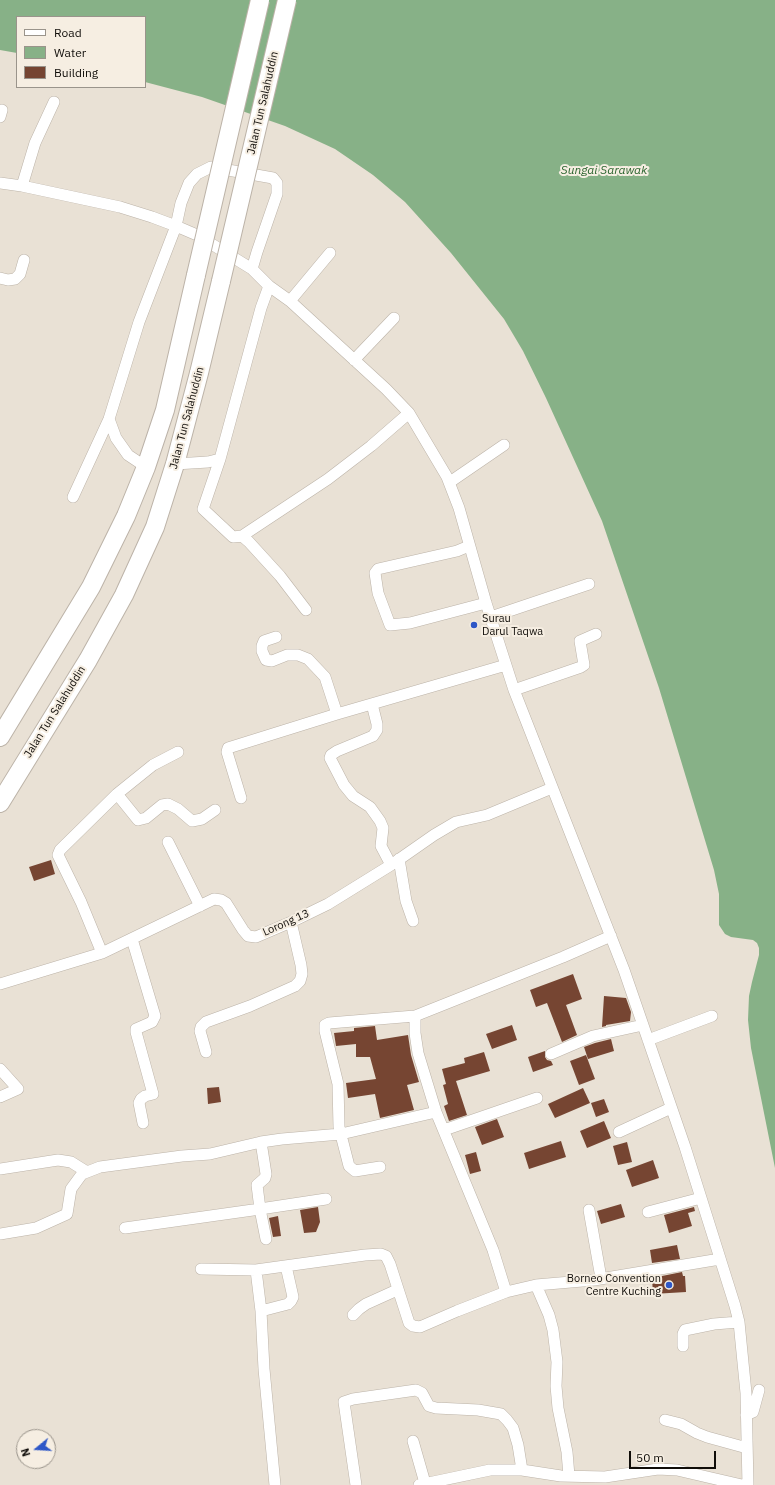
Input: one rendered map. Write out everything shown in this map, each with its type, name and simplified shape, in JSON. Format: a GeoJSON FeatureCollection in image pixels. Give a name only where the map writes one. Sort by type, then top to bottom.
{"type":"FeatureCollection","features":[{"type":"Feature","properties":{"kind":"highway"},"geometry":{"type":"LineString","coordinates":[[0,737],[91,587],[126,516],[146,467],[165,410],[260,0]]}},
{"type":"Feature","properties":{"kind":"highway","name":"Jalan Tun Salahuddin"},"geometry":{"type":"LineString","coordinates":[[0,803],[88,660],[124,595],[155,527],[175,464],[221,281],[287,0]]}},
{"type":"Feature","properties":{"kind":"street"},"geometry":{"type":"LineString","coordinates":[[22,186],[35,143],[54,102]]}},
{"type":"Feature","properties":{"kind":"street"},"geometry":{"type":"LineString","coordinates":[[73,497],[109,419],[139,322],[176,226],[181,203],[190,183],[197,174],[211,167],[273,178],[277,183],[277,194],[252,269]]}},
{"type":"Feature","properties":{"kind":"street"},"geometry":{"type":"LineString","coordinates":[[0,183],[22,186],[120,207],[152,216],[197,235],[252,269],[269,286],[290,301],[386,389],[409,414],[450,482],[514,690],[611,936],[643,1025],[701,1198],[739,1322],[746,1393],[748,1485]]}},
{"type":"Feature","properties":{"kind":"street"},"geometry":{"type":"LineString","coordinates":[[290,301],[330,253]]}},
{"type":"Feature","properties":{"kind":"street"},"geometry":{"type":"LineString","coordinates":[[0,278],[8,280],[15,279],[20,274],[24,260]]}},
{"type":"Feature","properties":{"kind":"street"},"geometry":{"type":"LineString","coordinates":[[269,286],[261,308],[220,459],[203,508],[233,537],[242,536],[328,479],[409,414]]}},
{"type":"Feature","properties":{"kind":"street"},"geometry":{"type":"LineString","coordinates":[[354,360],[394,318]]}},
{"type":"Feature","properties":{"kind":"street"},"geometry":{"type":"LineString","coordinates":[[109,419],[116,438],[128,455],[146,467]]}},
{"type":"Feature","properties":{"kind":"street"},"geometry":{"type":"LineString","coordinates":[[450,482],[504,445]]}},
{"type":"Feature","properties":{"kind":"street"},"geometry":{"type":"LineString","coordinates":[[175,464],[208,462],[220,459]]}},
{"type":"Feature","properties":{"kind":"street"},"geometry":{"type":"LineString","coordinates":[[242,536],[280,576],[306,610]]}},
{"type":"Feature","properties":{"kind":"street"},"geometry":{"type":"LineString","coordinates":[[469,546],[378,569],[375,573],[378,593],[390,625],[410,623],[486,603]]}},
{"type":"Feature","properties":{"kind":"street"},"geometry":{"type":"LineString","coordinates":[[491,617],[589,584]]}},
{"type":"Feature","properties":{"kind":"street"},"geometry":{"type":"LineString","coordinates":[[514,690],[584,665],[580,641],[596,634]]}},
{"type":"Feature","properties":{"kind":"street"},"geometry":{"type":"LineString","coordinates":[[276,636],[264,641],[262,651],[266,660],[272,661],[287,655],[298,655],[308,659],[325,678],[337,714]]}},
{"type":"Feature","properties":{"kind":"street"},"geometry":{"type":"LineString","coordinates":[[241,798],[227,752],[228,748],[506,664]]}},
{"type":"Feature","properties":{"kind":"street"},"geometry":{"type":"LineString","coordinates":[[372,704],[377,724],[377,730],[373,736],[337,751],[331,755],[330,758],[344,785],[353,796],[370,807],[380,821],[383,828],[381,846],[395,862],[413,921]]}},
{"type":"Feature","properties":{"kind":"street"},"geometry":{"type":"LineString","coordinates":[[102,953],[81,902],[58,855],[60,850],[117,794],[153,765],[178,752]]}},
{"type":"Feature","properties":{"kind":"street","name":"Lorong 13"},"geometry":{"type":"LineString","coordinates":[[0,984],[102,953],[214,899],[221,900],[226,903],[242,930],[248,936],[256,937],[328,904],[456,822],[487,815],[552,788]]}},
{"type":"Feature","properties":{"kind":"street"},"geometry":{"type":"LineString","coordinates":[[117,794],[138,820],[146,818],[162,805],[168,804],[178,809],[192,821],[202,819],[215,810]]}},
{"type":"Feature","properties":{"kind":"street"},"geometry":{"type":"LineString","coordinates":[[168,842],[200,906]]}},
{"type":"Feature","properties":{"kind":"street"},"geometry":{"type":"LineString","coordinates":[[206,1052],[200,1031],[201,1027],[206,1022],[250,1006],[295,986],[300,981],[302,974],[301,965],[291,922]]}},
{"type":"Feature","properties":{"kind":"street"},"geometry":{"type":"LineString","coordinates":[[380,1167],[354,1171],[350,1166],[339,1127],[338,1084],[325,1031],[325,1025],[329,1023],[415,1016],[563,957],[611,936]]}},
{"type":"Feature","properties":{"kind":"street"},"geometry":{"type":"LineString","coordinates":[[132,939],[155,1016],[152,1022],[136,1029],[153,1094],[141,1098],[140,1103],[143,1123]]}},
{"type":"Feature","properties":{"kind":"street"},"geometry":{"type":"LineString","coordinates":[[415,1016],[414,1033],[418,1053],[436,1112],[493,1250],[506,1292]]}},
{"type":"Feature","properties":{"kind":"street"},"geometry":{"type":"LineString","coordinates":[[648,1040],[712,1016]]}},
{"type":"Feature","properties":{"kind":"street"},"geometry":{"type":"LineString","coordinates":[[551,1054],[582,1039],[643,1025]]}},
{"type":"Feature","properties":{"kind":"street"},"geometry":{"type":"LineString","coordinates":[[0,1069],[18,1089],[0,1097]]}},
{"type":"Feature","properties":{"kind":"street"},"geometry":{"type":"LineString","coordinates":[[444,1130],[537,1098]]}},
{"type":"Feature","properties":{"kind":"street"},"geometry":{"type":"LineString","coordinates":[[619,1132],[671,1108]]}},
{"type":"Feature","properties":{"kind":"street"},"geometry":{"type":"LineString","coordinates":[[0,1234],[36,1228],[67,1214],[71,1189],[82,1174],[100,1167],[182,1156],[210,1154],[261,1142],[282,1139],[341,1134],[436,1112]]}},
{"type":"Feature","properties":{"kind":"street"},"geometry":{"type":"LineString","coordinates":[[261,1142],[266,1174],[265,1178],[257,1185],[266,1239]]}},
{"type":"Feature","properties":{"kind":"street"},"geometry":{"type":"LineString","coordinates":[[0,1169],[58,1160],[72,1162],[86,1172]]}},
{"type":"Feature","properties":{"kind":"street"},"geometry":{"type":"LineString","coordinates":[[125,1228],[326,1198]]}},
{"type":"Feature","properties":{"kind":"street"},"geometry":{"type":"LineString","coordinates":[[648,1212],[701,1198]]}},
{"type":"Feature","properties":{"kind":"street"},"geometry":{"type":"LineString","coordinates":[[589,1210],[601,1278]]}},
{"type":"Feature","properties":{"kind":"street"},"geometry":{"type":"LineString","coordinates":[[201,1269],[256,1270],[381,1254],[386,1256],[390,1264],[397,1290],[409,1323],[413,1326],[420,1327],[456,1311],[506,1292],[536,1285],[561,1284],[720,1259]]}},
{"type":"Feature","properties":{"kind":"street"},"geometry":{"type":"LineString","coordinates":[[261,1311],[288,1304],[291,1301],[293,1297],[286,1266]]}},
{"type":"Feature","properties":{"kind":"street"},"geometry":{"type":"LineString","coordinates":[[256,1270],[261,1311],[264,1369],[275,1485]]}},
{"type":"Feature","properties":{"kind":"street"},"geometry":{"type":"LineString","coordinates":[[536,1285],[549,1314],[553,1330],[557,1362],[556,1386],[558,1408],[569,1476]]}},
{"type":"Feature","properties":{"kind":"street"},"geometry":{"type":"LineString","coordinates":[[353,1315],[366,1304],[397,1290]]}},
{"type":"Feature","properties":{"kind":"street"},"geometry":{"type":"LineString","coordinates":[[683,1346],[683,1334],[685,1330],[714,1324],[739,1322]]}},
{"type":"Feature","properties":{"kind":"street"},"geometry":{"type":"LineString","coordinates":[[356,1485],[344,1402],[353,1399],[416,1390],[422,1393],[429,1406],[436,1408],[478,1410],[501,1414],[513,1428],[522,1470]]}},
{"type":"Feature","properties":{"kind":"street"},"geometry":{"type":"LineString","coordinates":[[746,1415],[753,1412],[759,1390]]}},
{"type":"Feature","properties":{"kind":"street"},"geometry":{"type":"LineString","coordinates":[[665,1420],[681,1424],[698,1433],[747,1448]]}},
{"type":"Feature","properties":{"kind":"street"},"geometry":{"type":"LineString","coordinates":[[413,1441],[422,1484],[490,1470],[522,1470],[610,1481],[658,1468],[677,1470],[742,1485]]}},
{"type":"Feature","properties":{"kind":"water","name":"Sungai Sarawak"},"geometry":{"type":"Polygon","coordinates":[[[0,0],[775,0],[775,1168],[751,1048],[748,1020],[749,996],[759,955],[759,948],[757,943],[753,940],[731,937],[725,934],[719,925],[719,894],[714,870],[659,688],[602,521],[546,398],[523,351],[504,319],[451,253],[405,202],[373,175],[335,149],[285,126],[202,97],[146,82],[146,16],[16,16],[16,53],[0,50],[0,0]]]}},
{"type":"Feature","properties":{"kind":"building"},"geometry":{"type":"Polygon","coordinates":[[[51,860],[55,874],[34,881],[29,867],[51,860]]]}},
{"type":"Feature","properties":{"kind":"building"},"geometry":{"type":"Polygon","coordinates":[[[573,974],[582,999],[566,1005],[577,1035],[562,1042],[547,1003],[536,1007],[530,990],[573,974]]]}},
{"type":"Feature","properties":{"kind":"building"},"geometry":{"type":"Polygon","coordinates":[[[604,996],[626,998],[631,1012],[630,1021],[602,1027],[604,996]]]}},
{"type":"Feature","properties":{"kind":"building"},"geometry":{"type":"Polygon","coordinates":[[[512,1025],[517,1040],[492,1049],[486,1034],[512,1025]]]}},
{"type":"Feature","properties":{"kind":"building"},"geometry":{"type":"Polygon","coordinates":[[[375,1026],[377,1040],[408,1035],[411,1055],[419,1082],[407,1085],[414,1110],[380,1118],[375,1094],[348,1098],[346,1083],[376,1079],[370,1057],[356,1057],[356,1044],[336,1046],[334,1033],[354,1031],[354,1028],[375,1026]]]}},
{"type":"Feature","properties":{"kind":"building"},"geometry":{"type":"Polygon","coordinates":[[[611,1039],[614,1051],[588,1059],[584,1047],[611,1039]]]}},
{"type":"Feature","properties":{"kind":"building"},"geometry":{"type":"Polygon","coordinates":[[[545,1051],[545,1057],[547,1060],[551,1061],[553,1065],[533,1072],[528,1057],[545,1051]]]}},
{"type":"Feature","properties":{"kind":"building"},"geometry":{"type":"Polygon","coordinates":[[[484,1052],[490,1071],[456,1081],[467,1115],[449,1121],[444,1106],[448,1104],[443,1085],[446,1084],[442,1069],[465,1063],[464,1058],[484,1052]]]}},
{"type":"Feature","properties":{"kind":"building"},"geometry":{"type":"Polygon","coordinates":[[[586,1055],[595,1079],[579,1085],[570,1061],[586,1055]]]}},
{"type":"Feature","properties":{"kind":"building"},"geometry":{"type":"Polygon","coordinates":[[[219,1087],[221,1102],[208,1104],[207,1088],[219,1087]]]}},
{"type":"Feature","properties":{"kind":"building"},"geometry":{"type":"Polygon","coordinates":[[[583,1088],[590,1103],[555,1118],[548,1104],[583,1088]]]}},
{"type":"Feature","properties":{"kind":"building"},"geometry":{"type":"Polygon","coordinates":[[[604,1099],[609,1112],[596,1117],[591,1103],[604,1099]]]}},
{"type":"Feature","properties":{"kind":"building"},"geometry":{"type":"Polygon","coordinates":[[[497,1119],[504,1137],[482,1145],[475,1127],[497,1119]]]}},
{"type":"Feature","properties":{"kind":"building"},"geometry":{"type":"Polygon","coordinates":[[[604,1121],[611,1138],[587,1148],[580,1131],[604,1121]]]}},
{"type":"Feature","properties":{"kind":"building"},"geometry":{"type":"Polygon","coordinates":[[[561,1141],[566,1157],[529,1169],[524,1153],[561,1141]]]}},
{"type":"Feature","properties":{"kind":"building"},"geometry":{"type":"Polygon","coordinates":[[[627,1142],[632,1162],[618,1165],[613,1146],[627,1142]]]}},
{"type":"Feature","properties":{"kind":"building"},"geometry":{"type":"Polygon","coordinates":[[[476,1152],[481,1171],[470,1174],[465,1155],[476,1152]]]}},
{"type":"Feature","properties":{"kind":"building"},"geometry":{"type":"Polygon","coordinates":[[[653,1160],[659,1178],[632,1187],[626,1170],[653,1160]]]}},
{"type":"Feature","properties":{"kind":"building"},"geometry":{"type":"Polygon","coordinates":[[[621,1204],[625,1217],[601,1224],[597,1211],[621,1204]]]}},
{"type":"Feature","properties":{"kind":"building"},"geometry":{"type":"Polygon","coordinates":[[[318,1207],[320,1222],[316,1232],[304,1233],[300,1210],[318,1207]]]}},
{"type":"Feature","properties":{"kind":"building"},"geometry":{"type":"Polygon","coordinates":[[[694,1207],[695,1211],[688,1213],[692,1226],[669,1233],[664,1215],[694,1207]]]}},
{"type":"Feature","properties":{"kind":"building"},"geometry":{"type":"Polygon","coordinates":[[[278,1216],[281,1236],[273,1237],[269,1218],[278,1216]]]}},
{"type":"Feature","properties":{"kind":"building"},"geometry":{"type":"Polygon","coordinates":[[[677,1245],[680,1259],[652,1263],[650,1250],[677,1245]]]}},
{"type":"Feature","properties":{"kind":"building","name":"Borneo Convention Centre Kuching"},"geometry":{"type":"Polygon","coordinates":[[[682,1272],[683,1276],[685,1276],[686,1292],[653,1294],[652,1278],[682,1272]]]}},
{"type":"Feature","properties":{"kind":"place","name":"Surau Darul Taqwa"},"geometry":{"type":"Point","coordinates":[474,625]}},
{"type":"Feature","properties":{"kind":"place","name":"Borneo Convention Centre Kuching"},"geometry":{"type":"Point","coordinates":[669,1285]}}]}
